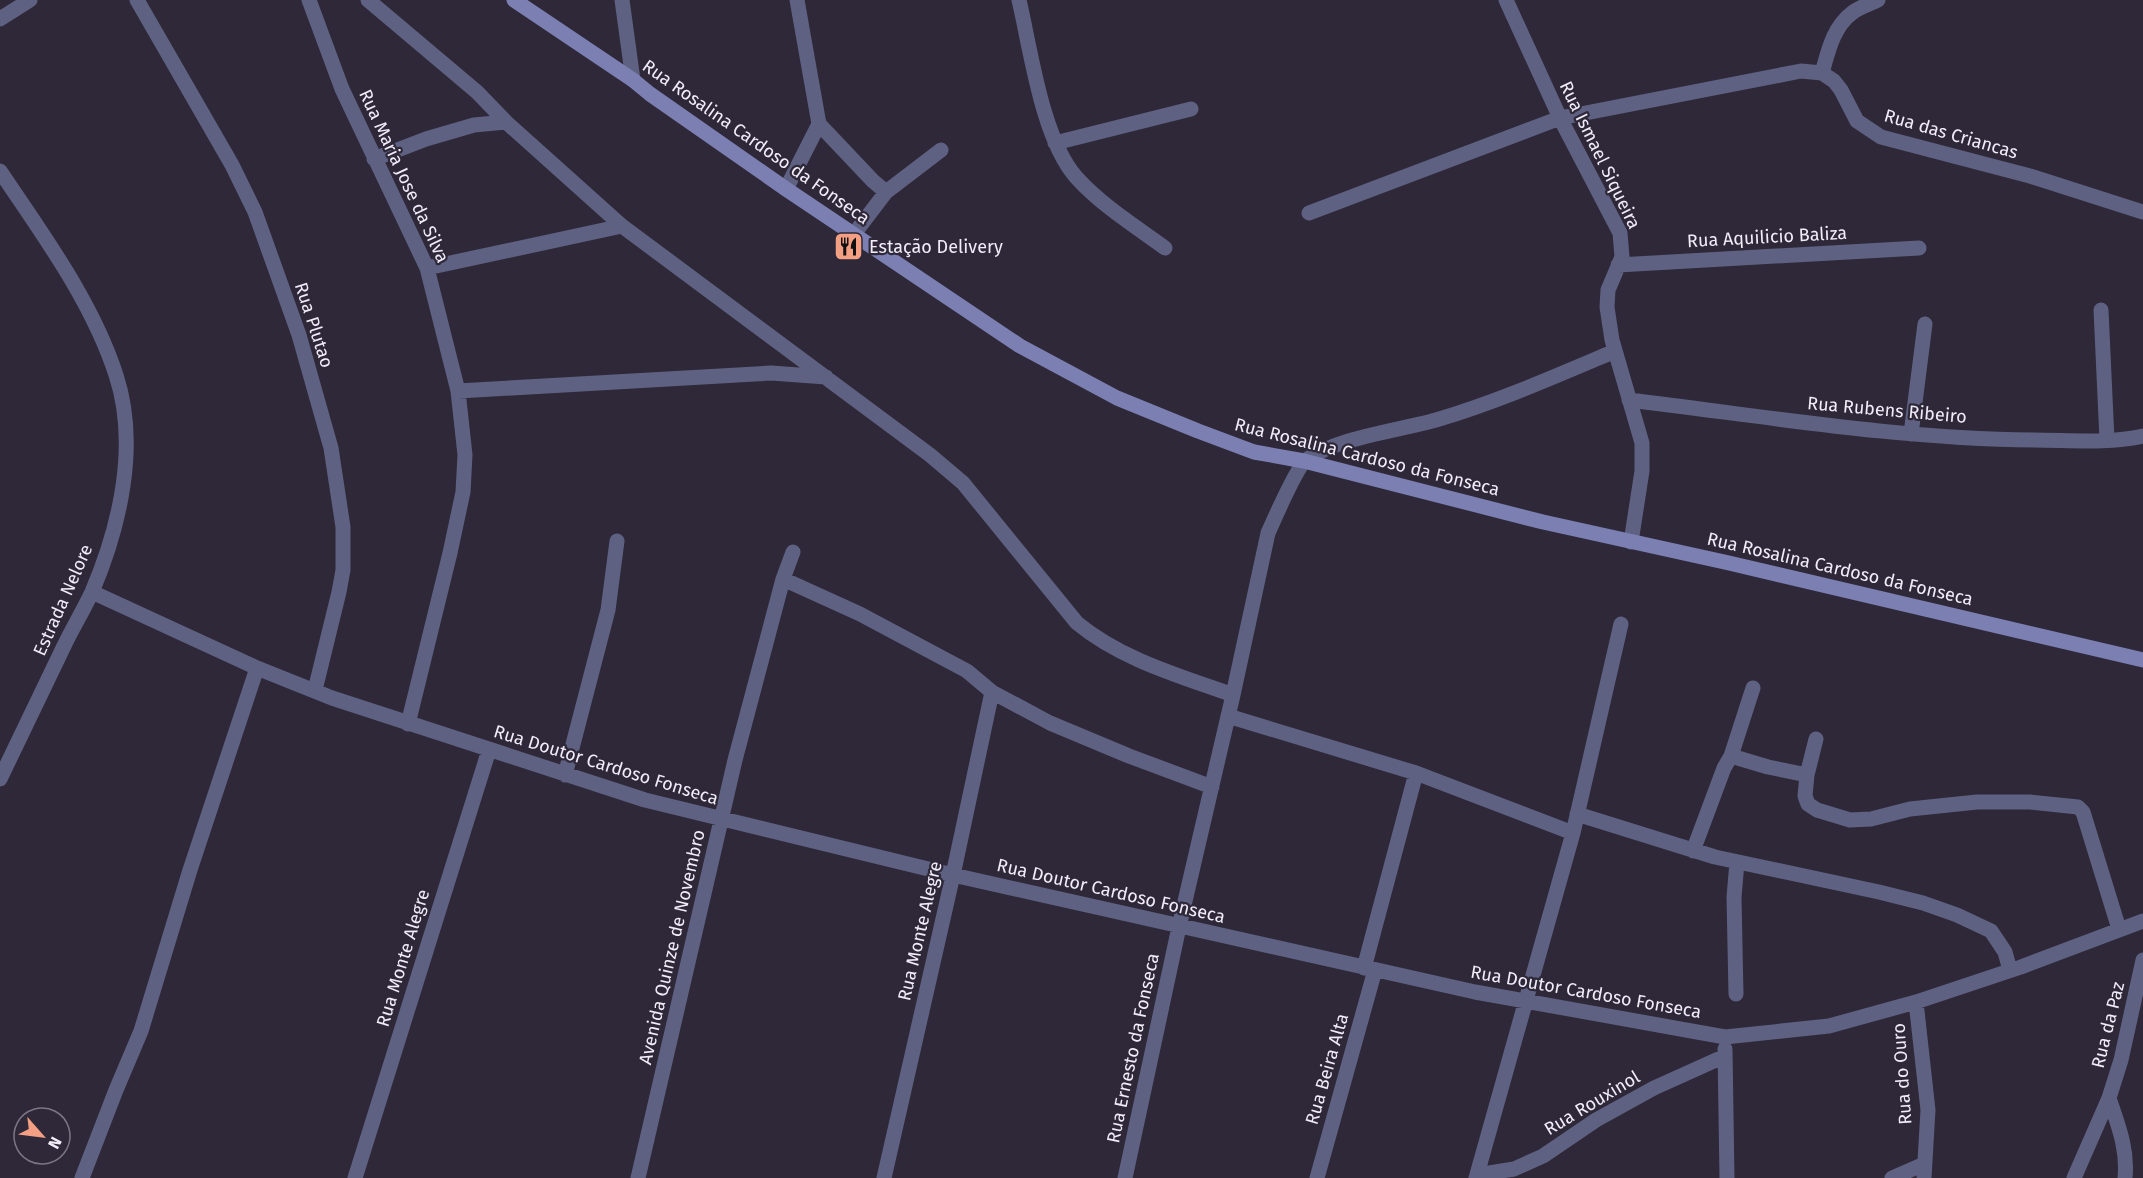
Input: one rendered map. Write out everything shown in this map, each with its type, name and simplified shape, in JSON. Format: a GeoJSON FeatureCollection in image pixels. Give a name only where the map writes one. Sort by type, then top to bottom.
{"type":"FeatureCollection","features":[{"type":"Feature","properties":{"kind":"street"},"geometry":{"type":"LineString","coordinates":[[0,19],[14,4],[30,0]]}},
{"type":"Feature","properties":{"kind":"street","name":"Rua Plutao"},"geometry":{"type":"LineString","coordinates":[[137,0],[232,165],[255,212],[299,335],[331,448],[343,527],[344,560],[339,592],[315,690]]}},
{"type":"Feature","properties":{"kind":"street","name":"Rua Maria Jose da Silva"},"geometry":{"type":"LineString","coordinates":[[309,0],[342,88],[427,268],[458,391],[465,455],[462,492],[450,553],[408,724]]}},
{"type":"Feature","properties":{"kind":"street"},"geometry":{"type":"LineString","coordinates":[[368,0],[477,92],[506,122],[622,226],[930,455],[963,483],[1077,623],[1097,640],[1159,669],[1233,695]]}},
{"type":"Feature","properties":{"kind":"street","name":"Rua Rosalina Cardoso da Fonseca"},"geometry":{"type":"LineString","coordinates":[[514,0],[633,80],[786,189],[1020,346],[1117,398],[1198,431],[1254,452],[1304,461],[1543,522],[2143,660]]}},
{"type":"Feature","properties":{"kind":"street"},"geometry":{"type":"LineString","coordinates":[[622,0],[633,80]]}},
{"type":"Feature","properties":{"kind":"street"},"geometry":{"type":"LineString","coordinates":[[797,0],[819,124],[886,192]]}},
{"type":"Feature","properties":{"kind":"street"},"geometry":{"type":"LineString","coordinates":[[1019,0],[1046,117],[1055,143],[1075,176],[1100,200],[1165,248]]}},
{"type":"Feature","properties":{"kind":"street","name":"Rua Ismael Siqueira"},"geometry":{"type":"LineString","coordinates":[[1506,0],[1560,118],[1620,233],[1622,256],[1608,290],[1606,308],[1615,351],[1642,443],[1642,471],[1631,542]]}},
{"type":"Feature","properties":{"kind":"street"},"geometry":{"type":"LineString","coordinates":[[1309,213],[1560,118],[1785,72],[1822,73],[1841,23],[1853,11],[1878,0]]}},
{"type":"Feature","properties":{"kind":"street","name":"Rua das Criancas"},"geometry":{"type":"LineString","coordinates":[[1822,73],[1834,81],[1841,90],[1857,121],[1881,137],[2030,176],[2143,212]]}},
{"type":"Feature","properties":{"kind":"street"},"geometry":{"type":"LineString","coordinates":[[1055,143],[1191,109]]}},
{"type":"Feature","properties":{"kind":"street"},"geometry":{"type":"LineString","coordinates":[[374,159],[474,125],[506,122]]}},
{"type":"Feature","properties":{"kind":"street"},"geometry":{"type":"LineString","coordinates":[[786,189],[819,124]]}},
{"type":"Feature","properties":{"kind":"street"},"geometry":{"type":"LineString","coordinates":[[854,234],[886,192],[941,150]]}},
{"type":"Feature","properties":{"kind":"street","name":"Estrada Nelore"},"geometry":{"type":"LineString","coordinates":[[0,171],[73,282],[100,336],[116,376],[126,420],[125,474],[111,540],[92,592],[0,779]]}},
{"type":"Feature","properties":{"kind":"street"},"geometry":{"type":"LineString","coordinates":[[427,268],[622,226]]}},
{"type":"Feature","properties":{"kind":"street","name":"Rua Aquilicio Baliza"},"geometry":{"type":"LineString","coordinates":[[1618,265],[1919,248]]}},
{"type":"Feature","properties":{"kind":"street"},"geometry":{"type":"LineString","coordinates":[[2102,310],[2107,441]]}},
{"type":"Feature","properties":{"kind":"street"},"geometry":{"type":"LineString","coordinates":[[1911,434],[1925,324]]}},
{"type":"Feature","properties":{"kind":"street"},"geometry":{"type":"LineString","coordinates":[[1304,461],[1333,447],[1371,434],[1436,420],[1507,396],[1615,351]]}},
{"type":"Feature","properties":{"kind":"street"},"geometry":{"type":"LineString","coordinates":[[458,391],[771,373],[826,377]]}},
{"type":"Feature","properties":{"kind":"street","name":"Rua Rubens Ribeiro"},"geometry":{"type":"LineString","coordinates":[[1629,400],[1911,434],[2009,440],[2107,441],[2143,436]]}},
{"type":"Feature","properties":{"kind":"street","name":"Rua Ernesto da Fonseca"},"geometry":{"type":"LineString","coordinates":[[1125,1178],[1268,533],[1304,461]]}},
{"type":"Feature","properties":{"kind":"street"},"geometry":{"type":"LineString","coordinates":[[565,775],[608,610],[616,541]]}},
{"type":"Feature","properties":{"kind":"street","name":"Avenida Quinze de Novembro"},"geometry":{"type":"LineString","coordinates":[[638,1178],[735,760],[783,579],[794,552]]}},
{"type":"Feature","properties":{"kind":"street"},"geometry":{"type":"LineString","coordinates":[[783,579],[860,614],[967,671],[992,692],[1050,723],[1212,787]]}},
{"type":"Feature","properties":{"kind":"street","name":"Rua Doutor Cardoso Fonseca"},"geometry":{"type":"LineString","coordinates":[[92,592],[257,668],[332,698],[645,800],[953,875],[1474,992],[1725,1037],[1828,1026],[1916,1002],[2143,921]]}},
{"type":"Feature","properties":{"kind":"street"},"geometry":{"type":"LineString","coordinates":[[1476,1176],[1573,833],[1621,624]]}},
{"type":"Feature","properties":{"kind":"street"},"geometry":{"type":"LineString","coordinates":[[82,1178],[141,1031],[190,870],[257,668]]}},
{"type":"Feature","properties":{"kind":"street"},"geometry":{"type":"LineString","coordinates":[[1693,850],[1724,768],[1731,756],[1753,688]]}},
{"type":"Feature","properties":{"kind":"street","name":"Rua Monte Alegre"},"geometry":{"type":"LineString","coordinates":[[884,1178],[992,692]]}},
{"type":"Feature","properties":{"kind":"street"},"geometry":{"type":"LineString","coordinates":[[1228,716],[1373,758],[1573,833]]}},
{"type":"Feature","properties":{"kind":"street"},"geometry":{"type":"LineString","coordinates":[[1816,739],[1807,775],[1805,796],[1808,804],[1817,810],[1850,820],[1871,819],[1910,809],[1977,802],[2030,802],[2078,807],[2083,812],[2119,929]]}},
{"type":"Feature","properties":{"kind":"street","name":"Rua Monte Alegre"},"geometry":{"type":"LineString","coordinates":[[355,1178],[489,750]]}},
{"type":"Feature","properties":{"kind":"street"},"geometry":{"type":"LineString","coordinates":[[1731,756],[1807,775]]}},
{"type":"Feature","properties":{"kind":"street","name":"Rua Beira Alta"},"geometry":{"type":"LineString","coordinates":[[1317,1178],[1370,969],[1416,773]]}},
{"type":"Feature","properties":{"kind":"street"},"geometry":{"type":"LineString","coordinates":[[1577,814],[1737,862],[1879,892],[1923,903],[1957,915],[1991,931],[2005,952],[2010,970]]}},
{"type":"Feature","properties":{"kind":"street"},"geometry":{"type":"LineString","coordinates":[[1736,994],[1734,897],[1737,862]]}},
{"type":"Feature","properties":{"kind":"street","name":"Rua da Paz"},"geometry":{"type":"LineString","coordinates":[[2109,1098],[2121,1060],[2143,960]]}},
{"type":"Feature","properties":{"kind":"street","name":"Rua do Ouro"},"geometry":{"type":"LineString","coordinates":[[1916,1002],[1928,1110],[1924,1171]]}},
{"type":"Feature","properties":{"kind":"street"},"geometry":{"type":"LineString","coordinates":[[1725,1037],[1726,1178]]}},
{"type":"Feature","properties":{"kind":"street","name":"Rua Rouxinol"},"geometry":{"type":"LineString","coordinates":[[1476,1176],[1514,1169],[1543,1156],[1596,1120],[1654,1088],[1725,1056]]}},
{"type":"Feature","properties":{"kind":"street"},"geometry":{"type":"LineString","coordinates":[[2074,1178],[2109,1098]]}},
{"type":"Feature","properties":{"kind":"street"},"geometry":{"type":"LineString","coordinates":[[2109,1098],[2124,1142],[2125,1178]]}},
{"type":"Feature","properties":{"kind":"street"},"geometry":{"type":"LineString","coordinates":[[1892,1178],[1924,1171]]}},
{"type":"Feature","properties":{"kind":"place","name":"Estação Delivery"},"geometry":{"type":"Point","coordinates":[848,247]}}]}
